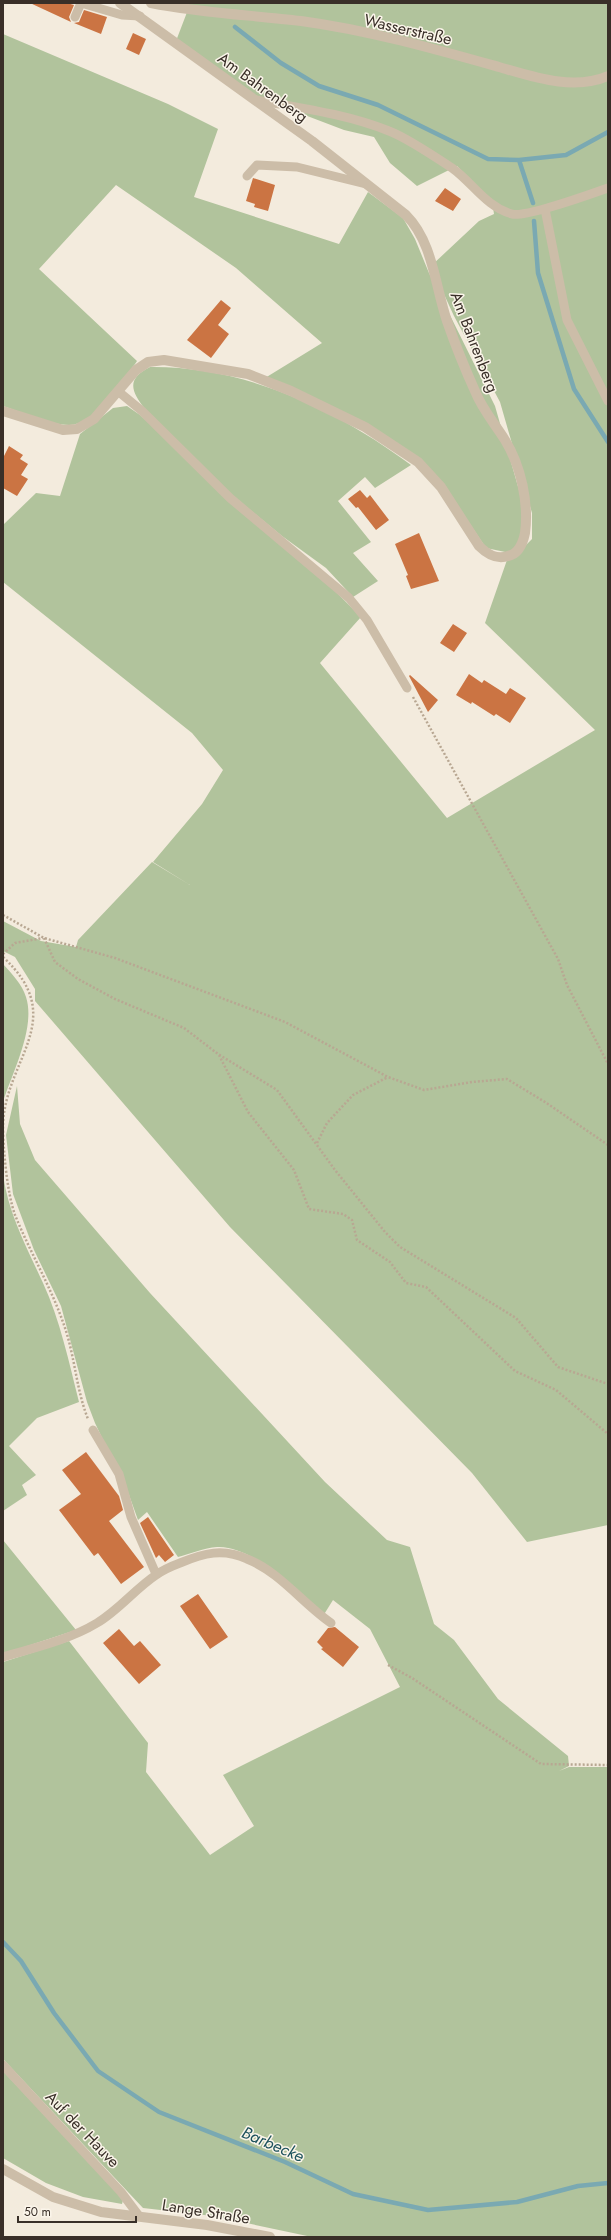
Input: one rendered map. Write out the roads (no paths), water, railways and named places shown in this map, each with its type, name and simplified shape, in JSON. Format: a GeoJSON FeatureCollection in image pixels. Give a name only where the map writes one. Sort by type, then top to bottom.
{"type":"FeatureCollection","features":[{"type":"Feature","properties":{"kind":"street","name":"Am Bahrenberg"},"geometry":{"type":"LineString","coordinates":[[3,410],[63,430],[73,430],[94,419],[141,366],[148,362],[164,360],[248,374],[291,391],[365,427],[418,462],[437,481],[474,539],[484,551],[498,558],[511,556],[516,552],[524,536],[526,514],[523,490],[513,454],[475,392],[447,321],[428,253],[419,231],[406,215],[256,100],[120,3]]}},
{"type":"Feature","properties":{"kind":"street","name":"Wasserstraße"},"geometry":{"type":"LineString","coordinates":[[151,3],[189,10],[302,22],[420,45],[526,75],[570,83],[586,82],[608,76]]}},
{"type":"Feature","properties":{"kind":"street","name":"Lange Straße"},"geometry":{"type":"LineString","coordinates":[[3,2169],[53,2197],[101,2212],[207,2224],[270,2237]]}},
{"type":"Feature","properties":{"kind":"lane"},"geometry":{"type":"LineString","coordinates":[[76,17],[81,3],[122,15],[140,16]]}},
{"type":"Feature","properties":{"kind":"lane"},"geometry":{"type":"LineString","coordinates":[[256,100],[324,112],[390,131],[453,169],[497,208],[513,215],[545,209],[608,188]]}},
{"type":"Feature","properties":{"kind":"lane"},"geometry":{"type":"LineString","coordinates":[[247,176],[256,165],[297,167],[366,184]]}},
{"type":"Feature","properties":{"kind":"lane"},"geometry":{"type":"LineString","coordinates":[[545,209],[567,320],[608,401]]}},
{"type":"Feature","properties":{"kind":"lane"},"geometry":{"type":"LineString","coordinates":[[119,392],[142,410],[230,498],[321,572],[349,598],[367,620],[407,688]]}},
{"type":"Feature","properties":{"kind":"lane"},"geometry":{"type":"LineString","coordinates":[[93,1430],[119,1474],[131,1517],[156,1574]]}},
{"type":"Feature","properties":{"kind":"lane"},"geometry":{"type":"LineString","coordinates":[[3,1657],[39,1646],[96,1624],[156,1574],[212,1552],[235,1554],[249,1559],[267,1570],[315,1612],[331,1623]]}},
{"type":"Feature","properties":{"kind":"lane","name":"Auf der Hauve"},"geometry":{"type":"LineString","coordinates":[[3,2065],[121,2192],[139,2216]]}},
{"type":"Feature","properties":{"kind":"waterway"},"geometry":{"type":"LineString","coordinates":[[235,27],[281,63],[319,86],[378,105],[488,159],[519,160],[566,155],[608,132]]}},
{"type":"Feature","properties":{"kind":"waterway"},"geometry":{"type":"LineString","coordinates":[[519,160],[533,203]]}},
{"type":"Feature","properties":{"kind":"waterway"},"geometry":{"type":"LineString","coordinates":[[534,221],[538,273],[574,389],[608,442]]}},
{"type":"Feature","properties":{"kind":"waterway","name":"Barbecke"},"geometry":{"type":"LineString","coordinates":[[3,1942],[21,1961],[54,2013],[98,2071],[159,2112],[285,2162],[353,2194],[428,2210],[517,2202],[578,2186],[608,2183]]}}]}
